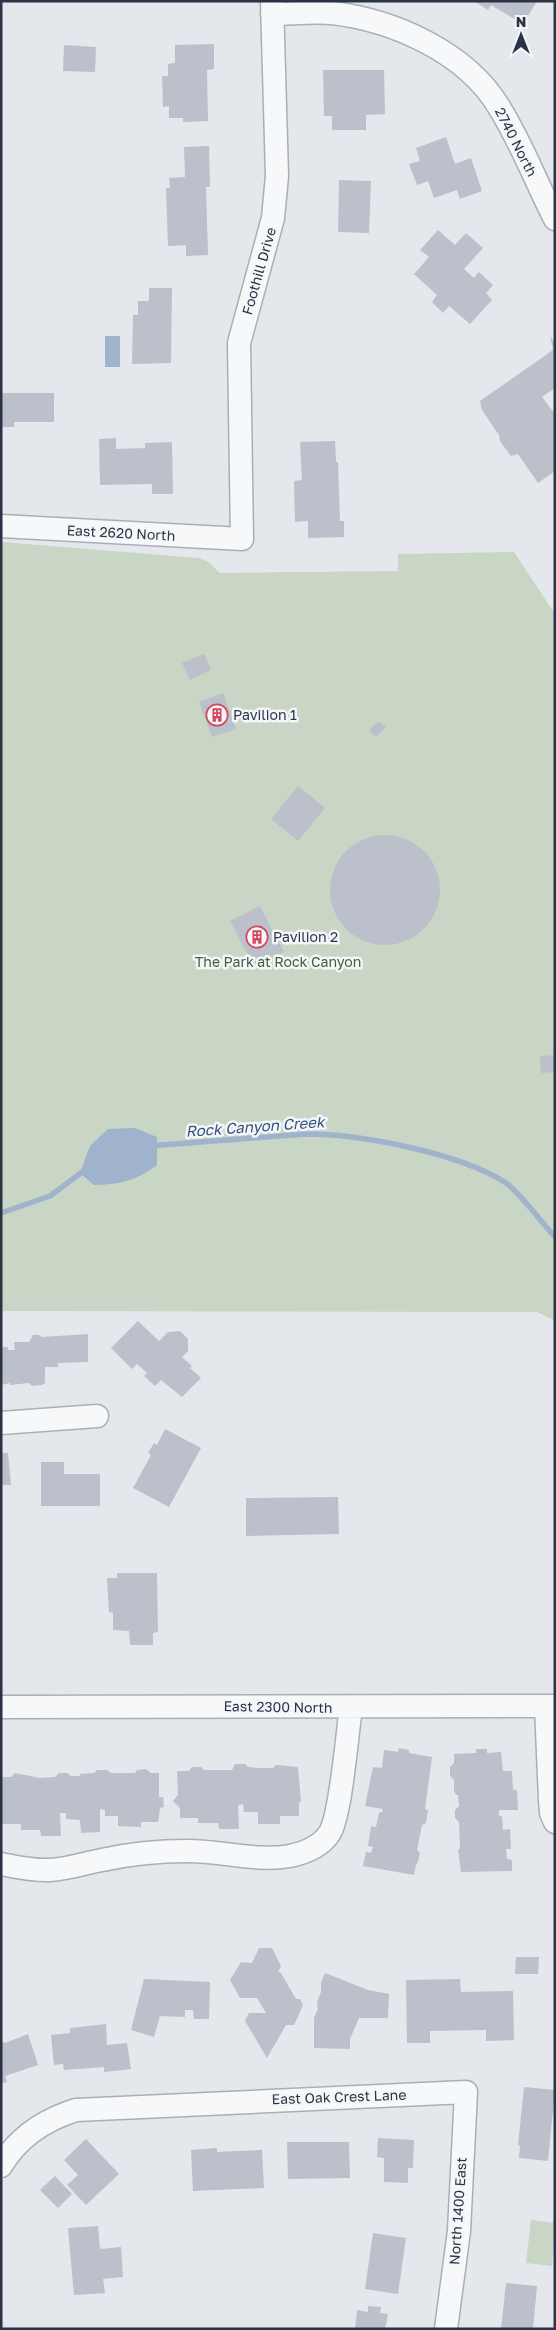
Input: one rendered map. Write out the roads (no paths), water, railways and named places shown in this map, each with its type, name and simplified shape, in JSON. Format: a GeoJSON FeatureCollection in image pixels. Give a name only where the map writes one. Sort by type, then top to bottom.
{"type":"FeatureCollection","features":[{"type":"Feature","properties":{"kind":"street","name":"2740 North"},"geometry":{"type":"LineString","coordinates":[[272,8],[365,18],[414,35],[444,53],[468,71],[500,108],[555,219]]}},
{"type":"Feature","properties":{"kind":"street","name":"Foothill Drive"},"geometry":{"type":"LineString","coordinates":[[242,539],[239,343],[273,218],[277,176],[272,8]]}},
{"type":"Feature","properties":{"kind":"street","name":"East 2620 North"},"geometry":{"type":"LineString","coordinates":[[1,526],[242,539]]}},
{"type":"Feature","properties":{"kind":"street"},"geometry":{"type":"LineString","coordinates":[[1,1423],[97,1416]]}},
{"type":"Feature","properties":{"kind":"street"},"geometry":{"type":"LineString","coordinates":[[550,1706],[550,1800],[551,1813],[555,1822]]}},
{"type":"Feature","properties":{"kind":"street","name":"East 2300 North"},"geometry":{"type":"LineString","coordinates":[[1,1708],[550,1706]]}},
{"type":"Feature","properties":{"kind":"street"},"geometry":{"type":"LineString","coordinates":[[1,1864],[31,1870],[50,1870],[103,1859],[144,1854],[189,1851],[269,1857],[289,1856],[306,1852],[318,1845],[330,1834],[336,1811],[350,1708]]}},
{"type":"Feature","properties":{"kind":"street","name":"East Oak Crest Lane"},"geometry":{"type":"LineString","coordinates":[[1,2166],[8,2154],[26,2135],[47,2121],[76,2110],[466,2092]]}},
{"type":"Feature","properties":{"kind":"street","name":"North 1400 East"},"geometry":{"type":"LineString","coordinates":[[446,2329],[459,2231],[466,2092]]}},
{"type":"Feature","properties":{"kind":"water"},"geometry":{"type":"Polygon","coordinates":[[[105,336],[120,336],[120,367],[105,367],[105,336]]]}},
{"type":"Feature","properties":{"kind":"water"},"geometry":{"type":"Polygon","coordinates":[[[135,1128],[157,1137],[157,1165],[135,1178],[111,1184],[94,1185],[80,1173],[90,1146],[108,1129],[135,1128]]]}},
{"type":"Feature","properties":{"kind":"waterway","name":"Rock Canyon Creek"},"geometry":{"type":"LineString","coordinates":[[149,1146],[306,1134],[354,1137],[409,1147],[463,1163],[486,1172],[506,1183],[524,1200],[555,1237]]}},
{"type":"Feature","properties":{"kind":"waterway","name":"Rock Canyon Creek"},"geometry":{"type":"LineString","coordinates":[[1,1213],[50,1196],[85,1170]]}},
{"type":"Feature","properties":{"kind":"place","name":"Pavilion 1"},"geometry":{"type":"Point","coordinates":[217,715]}},
{"type":"Feature","properties":{"kind":"place","name":"Pavilion 2"},"geometry":{"type":"Point","coordinates":[257,937]}},
{"type":"Feature","properties":{"kind":"park label","name":"The Park at Rock Canyon"},"geometry":{"type":"Point","coordinates":[278,962]}}]}
